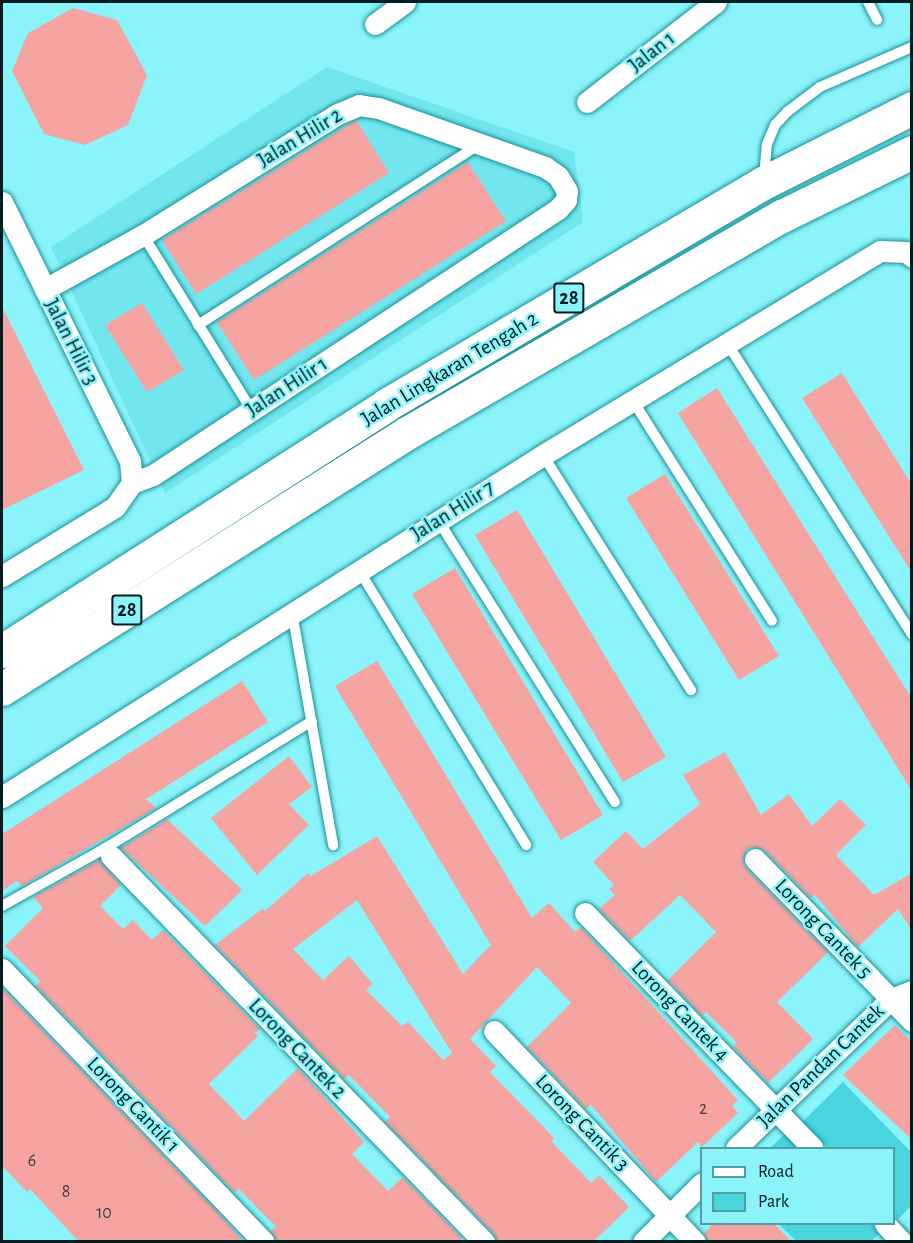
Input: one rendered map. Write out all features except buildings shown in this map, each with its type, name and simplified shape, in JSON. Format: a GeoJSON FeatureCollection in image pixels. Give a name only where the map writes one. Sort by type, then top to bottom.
{"type":"FeatureCollection","features":[{"type":"Feature","properties":{"kind":"highway","name":"Jalan Lingkaran Tengah 2"},"geometry":{"type":"LineString","coordinates":[[2,689],[245,518],[386,405],[763,183],[912,108]]}},
{"type":"Feature","properties":{"kind":"highway","name":"Jalan Lingkaran Tengah 2"},"geometry":{"type":"LineString","coordinates":[[2,651],[245,518],[407,433],[714,254],[912,152]]}},
{"type":"Feature","properties":{"kind":"street"},"geometry":{"type":"LineString","coordinates":[[375,24],[405,2]]}},
{"type":"Feature","properties":{"kind":"street","name":"Jalan 1"},"geometry":{"type":"LineString","coordinates":[[587,102],[716,2]]}},
{"type":"Feature","properties":{"kind":"street","name":"Jalan Hilir 2"},"geometry":{"type":"LineString","coordinates":[[45,289],[143,235],[336,115],[359,105],[378,108],[545,167],[558,176],[567,191]]}},
{"type":"Feature","properties":{"kind":"street","name":"Jalan Hilir 1"},"geometry":{"type":"LineString","coordinates":[[132,483],[153,475],[558,209],[566,200],[567,191]]}},
{"type":"Feature","properties":{"kind":"street","name":"Jalan Hilir 3"},"geometry":{"type":"LineString","coordinates":[[4,214],[45,289],[130,461],[132,483]]}},
{"type":"Feature","properties":{"kind":"street","name":"Jalan Hilir 7"},"geometry":{"type":"LineString","coordinates":[[2,797],[291,611],[880,251],[907,252],[912,257]]}},
{"type":"Feature","properties":{"kind":"street"},"geometry":{"type":"LineString","coordinates":[[2,574],[115,507],[132,483]]}},
{"type":"Feature","properties":{"kind":"street","name":"Lorong Cantek 2"},"geometry":{"type":"LineString","coordinates":[[111,856],[484,1242]]}},
{"type":"Feature","properties":{"kind":"street","name":"Lorong Cantek 5"},"geometry":{"type":"LineString","coordinates":[[755,859],[912,1021]]}},
{"type":"Feature","properties":{"kind":"street","name":"Lorong Cantek 4"},"geometry":{"type":"LineString","coordinates":[[585,913],[811,1147]]}},
{"type":"Feature","properties":{"kind":"street","name":"Lorong Cantik 1"},"geometry":{"type":"LineString","coordinates":[[2,969],[264,1242]]}},
{"type":"Feature","properties":{"kind":"street","name":"Jalan Pandan Cantek"},"geometry":{"type":"LineString","coordinates":[[738,1147],[891,999],[912,991]]}},
{"type":"Feature","properties":{"kind":"street","name":"Lorong Cantik 3"},"geometry":{"type":"LineString","coordinates":[[494,1031],[695,1242]]}},
{"type":"Feature","properties":{"kind":"street"},"geometry":{"type":"LineString","coordinates":[[643,1242],[700,1185]]}},
{"type":"Feature","properties":{"kind":"street"},"geometry":{"type":"LineString","coordinates":[[886,1225],[902,1242]]}},
{"type":"Feature","properties":{"kind":"lane"},"geometry":{"type":"LineString","coordinates":[[868,2],[877,20]]}},
{"type":"Feature","properties":{"kind":"lane"},"geometry":{"type":"LineString","coordinates":[[763,183],[766,144],[774,125],[787,112],[820,87],[912,47]]}},
{"type":"Feature","properties":{"kind":"lane"},"geometry":{"type":"LineString","coordinates":[[198,325],[480,144]]}},
{"type":"Feature","properties":{"kind":"lane"},"geometry":{"type":"LineString","coordinates":[[143,235],[252,411]]}},
{"type":"Feature","properties":{"kind":"lane"},"geometry":{"type":"LineString","coordinates":[[728,343],[912,634]]}},
{"type":"Feature","properties":{"kind":"lane"},"geometry":{"type":"LineString","coordinates":[[633,401],[772,621]]}},
{"type":"Feature","properties":{"kind":"lane"},"geometry":{"type":"LineString","coordinates":[[543,455],[690,690]]}},
{"type":"Feature","properties":{"kind":"lane"},"geometry":{"type":"LineString","coordinates":[[438,520],[615,802]]}},
{"type":"Feature","properties":{"kind":"lane"},"geometry":{"type":"LineString","coordinates":[[359,570],[526,844]]}},
{"type":"Feature","properties":{"kind":"lane"},"geometry":{"type":"LineString","coordinates":[[291,611],[333,845]]}},
{"type":"Feature","properties":{"kind":"lane"},"geometry":{"type":"LineString","coordinates":[[2,906],[104,849],[312,721]]}},
{"type":"Feature","properties":{"kind":"shaded area"},"geometry":{"type":"Polygon","coordinates":[[[327,67],[574,152],[583,222],[165,493],[51,247],[327,67]]]}},
{"type":"Feature","properties":{"kind":"green space"},"geometry":{"type":"Polygon","coordinates":[[[843,1082],[911,1152],[911,1206],[898,1219],[895,1216],[895,1147],[827,1147],[802,1122],[843,1082]]]}},
{"type":"Feature","properties":{"kind":"green space"},"geometry":{"type":"Polygon","coordinates":[[[786,1133],[799,1147],[771,1147],[786,1133]]]}},
{"type":"Feature","properties":{"kind":"green space"},"geometry":{"type":"Polygon","coordinates":[[[780,1225],[874,1225],[881,1232],[871,1241],[796,1241],[780,1225]]]}}]}
